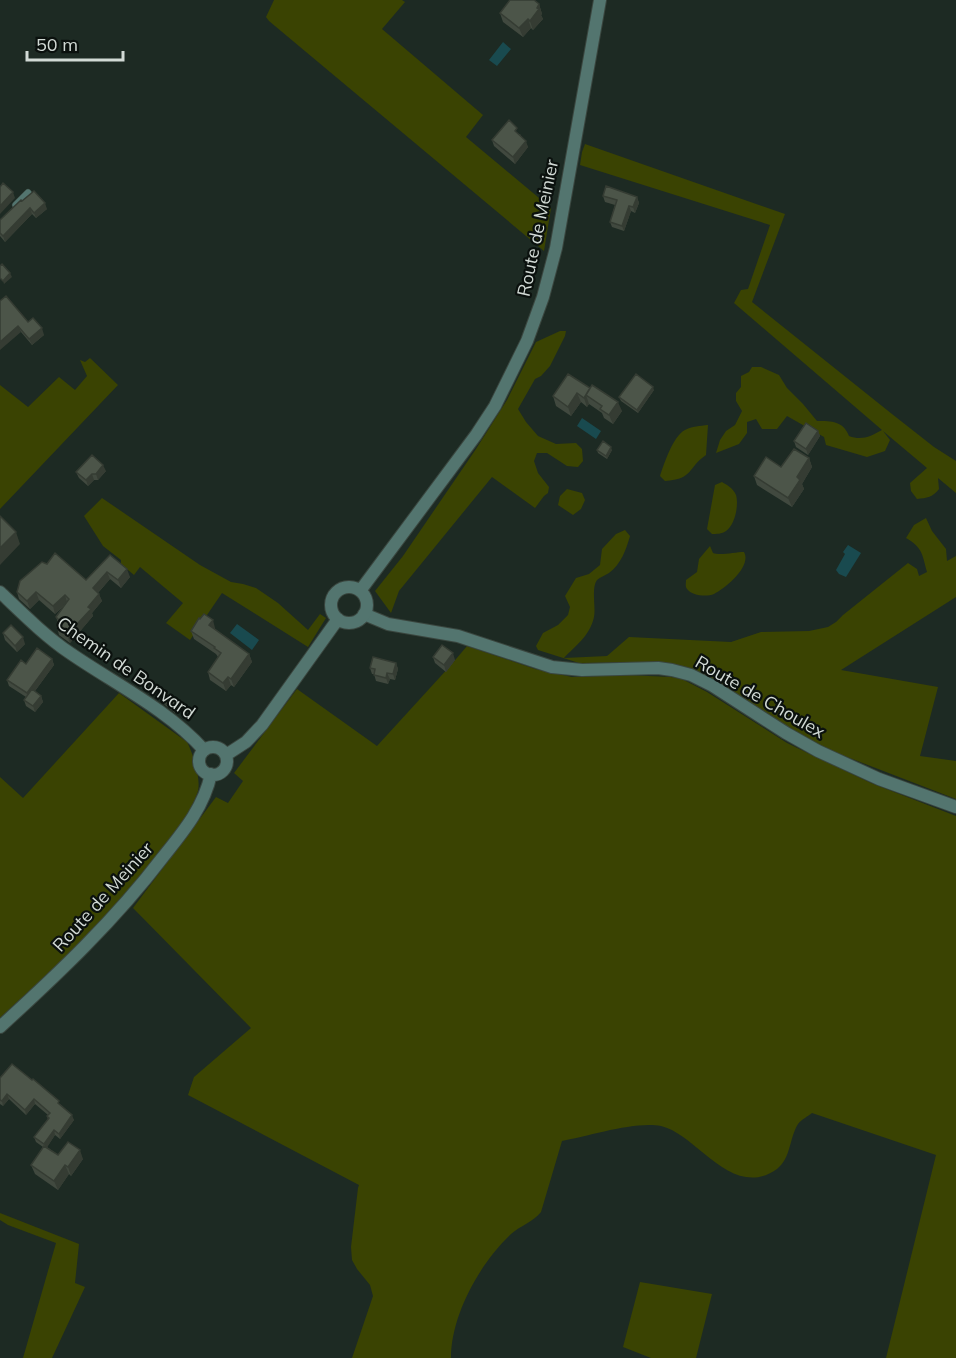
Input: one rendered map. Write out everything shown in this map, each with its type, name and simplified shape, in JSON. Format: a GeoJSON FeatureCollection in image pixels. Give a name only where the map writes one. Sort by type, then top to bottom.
{"type":"FeatureCollection","features":[{"type":"Feature","properties":{"kind":"street","name":"Route de Meinier"},"geometry":{"type":"LineString","coordinates":[[360,591],[476,435],[495,406],[527,341],[543,297],[556,248],[600,0]]}},
{"type":"Feature","properties":{"kind":"street"},"geometry":{"type":"LineString","coordinates":[[349,587],[360,591],[367,602],[364,614],[355,622],[338,620],[331,609],[333,597],[342,588],[349,587]]}},
{"type":"Feature","properties":{"kind":"street","name":"Chemin de Bonvard"},"geometry":{"type":"LineString","coordinates":[[0,592],[68,652],[178,725],[204,750]]}},
{"type":"Feature","properties":{"kind":"street","name":"Route de Choulex"},"geometry":{"type":"LineString","coordinates":[[364,614],[388,624],[458,636],[552,667],[582,670],[658,668],[691,675],[818,751],[879,779],[956,807]]}},
{"type":"Feature","properties":{"kind":"street"},"geometry":{"type":"LineString","coordinates":[[226,755],[246,742],[261,725],[338,620]]}},
{"type":"Feature","properties":{"kind":"street"},"geometry":{"type":"LineString","coordinates":[[219,748],[226,755],[226,766],[217,774],[205,772],[201,767],[200,754],[204,750],[219,748]]}},
{"type":"Feature","properties":{"kind":"street","name":"Route de Meinier"},"geometry":{"type":"LineString","coordinates":[[0,1027],[92,940],[127,902],[168,852],[198,810],[211,774]]}},
{"type":"Feature","properties":{"kind":"lane"},"geometry":{"type":"LineString","coordinates":[[7,214],[28,193]]}},
{"type":"Feature","properties":{"kind":"green space"},"geometry":{"type":"Polygon","coordinates":[[[274,0],[402,0],[405,2],[382,29],[483,115],[466,137],[551,208],[544,251],[269,21],[266,17],[274,0]]]}},
{"type":"Feature","properties":{"kind":"green space"},"geometry":{"type":"Polygon","coordinates":[[[585,144],[785,214],[752,302],[934,447],[956,461],[956,493],[938,478],[937,492],[930,497],[917,499],[911,491],[910,483],[927,468],[883,431],[890,440],[885,451],[867,457],[826,445],[824,437],[787,416],[777,429],[762,429],[756,419],[747,422],[747,433],[739,444],[716,453],[720,440],[726,431],[735,425],[742,411],[736,401],[736,393],[741,387],[741,376],[749,372],[752,367],[761,367],[779,375],[787,388],[817,421],[836,423],[844,427],[849,436],[858,438],[882,430],[734,303],[741,290],[748,289],[770,225],[580,165],[585,144]]]}},
{"type":"Feature","properties":{"kind":"green space"},"geometry":{"type":"Polygon","coordinates":[[[560,331],[566,331],[565,336],[550,366],[535,379],[518,409],[538,436],[556,444],[576,443],[582,449],[583,461],[578,467],[567,466],[547,453],[537,453],[534,461],[538,473],[549,487],[548,493],[535,508],[492,477],[399,591],[391,613],[375,591],[403,556],[476,449],[507,400],[536,342],[560,331]]]}},
{"type":"Feature","properties":{"kind":"green space"},"geometry":{"type":"Polygon","coordinates":[[[90,358],[118,385],[0,509],[0,385],[28,407],[59,377],[75,390],[87,376],[80,360],[85,362],[90,358]]]}},
{"type":"Feature","properties":{"kind":"green space"},"geometry":{"type":"Polygon","coordinates":[[[708,425],[706,455],[686,475],[665,481],[660,476],[677,438],[688,429],[708,425]]]}},
{"type":"Feature","properties":{"kind":"green space"},"geometry":{"type":"Polygon","coordinates":[[[722,482],[735,493],[737,509],[734,520],[726,531],[712,534],[707,529],[715,485],[722,482]]]}},
{"type":"Feature","properties":{"kind":"green space"},"geometry":{"type":"Polygon","coordinates":[[[567,489],[582,493],[585,500],[581,509],[573,515],[558,505],[560,496],[567,489]]]}},
{"type":"Feature","properties":{"kind":"green space"},"geometry":{"type":"Polygon","coordinates":[[[102,498],[200,565],[231,582],[256,588],[278,603],[308,630],[320,614],[326,618],[308,647],[222,593],[190,640],[166,623],[183,603],[140,567],[134,575],[121,564],[121,560],[103,546],[84,516],[102,498]]]}},
{"type":"Feature","properties":{"kind":"green space"},"geometry":{"type":"Polygon","coordinates":[[[926,518],[932,531],[946,549],[947,561],[956,556],[956,597],[841,670],[938,687],[920,756],[956,761],[956,799],[829,750],[704,674],[687,667],[663,662],[579,663],[538,650],[536,646],[543,633],[558,625],[568,615],[570,607],[565,596],[576,578],[589,574],[600,565],[602,549],[616,534],[625,530],[630,536],[617,565],[595,583],[592,624],[582,640],[564,658],[607,656],[629,637],[731,642],[761,632],[809,631],[828,627],[908,563],[917,569],[919,576],[927,572],[919,548],[906,538],[914,525],[926,518]]]}},
{"type":"Feature","properties":{"kind":"green space"},"geometry":{"type":"Polygon","coordinates":[[[710,546],[716,554],[744,552],[746,558],[741,570],[731,582],[714,594],[700,595],[687,589],[686,580],[697,572],[699,559],[710,546]]]}},
{"type":"Feature","properties":{"kind":"green space"},"geometry":{"type":"Polygon","coordinates":[[[467,646],[535,669],[572,677],[627,675],[682,679],[707,692],[787,743],[871,783],[956,816],[956,1358],[886,1358],[936,1155],[812,1113],[798,1124],[782,1165],[761,1177],[745,1177],[730,1172],[674,1131],[661,1126],[625,1127],[562,1141],[541,1212],[511,1234],[500,1246],[469,1291],[456,1325],[451,1358],[352,1358],[373,1296],[370,1285],[352,1260],[351,1247],[359,1185],[188,1095],[194,1077],[251,1028],[133,908],[216,797],[228,803],[243,781],[234,773],[297,689],[377,746],[467,646]]]}},
{"type":"Feature","properties":{"kind":"green space"},"geometry":{"type":"Polygon","coordinates":[[[119,693],[187,742],[196,766],[198,791],[181,823],[114,908],[0,1018],[0,777],[23,798],[119,693]]]}},
{"type":"Feature","properties":{"kind":"green space"},"geometry":{"type":"Polygon","coordinates":[[[0,1213],[79,1244],[75,1283],[85,1287],[52,1358],[23,1358],[56,1243],[8,1225],[0,1220],[0,1213]]]}},
{"type":"Feature","properties":{"kind":"green space"},"geometry":{"type":"Polygon","coordinates":[[[640,1282],[712,1294],[696,1358],[651,1358],[623,1347],[640,1282]]]}},
{"type":"Feature","properties":{"kind":"water"},"geometry":{"type":"Polygon","coordinates":[[[503,42],[511,49],[497,66],[489,60],[503,42]]]}},
{"type":"Feature","properties":{"kind":"water"},"geometry":{"type":"Polygon","coordinates":[[[582,418],[601,431],[596,439],[577,426],[582,418]]]}},
{"type":"Feature","properties":{"kind":"water"},"geometry":{"type":"Polygon","coordinates":[[[848,545],[861,553],[846,577],[836,570],[848,545]]]}},
{"type":"Feature","properties":{"kind":"water"},"geometry":{"type":"Polygon","coordinates":[[[237,624],[259,640],[252,650],[230,633],[237,624]]]}},
{"type":"Feature","properties":{"kind":"building"},"geometry":{"type":"Polygon","coordinates":[[[510,0],[534,0],[539,4],[537,8],[539,9],[530,21],[528,19],[519,28],[500,13],[510,0]]]}},
{"type":"Feature","properties":{"kind":"building"},"geometry":{"type":"Polygon","coordinates":[[[509,120],[517,128],[515,131],[526,141],[513,157],[492,140],[509,120]]]}},
{"type":"Feature","properties":{"kind":"building"},"geometry":{"type":"Polygon","coordinates":[[[3,183],[13,192],[0,206],[0,187],[3,183]]]}},
{"type":"Feature","properties":{"kind":"building"},"geometry":{"type":"Polygon","coordinates":[[[606,186],[637,197],[633,207],[629,206],[622,226],[610,222],[617,200],[603,196],[606,186]]]}},
{"type":"Feature","properties":{"kind":"building"},"geometry":{"type":"Polygon","coordinates":[[[34,191],[45,203],[34,213],[30,208],[3,236],[0,233],[0,220],[34,191]]]}},
{"type":"Feature","properties":{"kind":"building"},"geometry":{"type":"Polygon","coordinates":[[[2,264],[10,273],[3,281],[0,278],[2,264]]]}},
{"type":"Feature","properties":{"kind":"building"},"geometry":{"type":"Polygon","coordinates":[[[6,296],[28,322],[33,318],[42,328],[29,339],[18,326],[0,342],[0,301],[6,296]]]}},
{"type":"Feature","properties":{"kind":"building"},"geometry":{"type":"Polygon","coordinates":[[[568,374],[590,388],[584,398],[577,393],[568,407],[553,396],[568,374]]]}},
{"type":"Feature","properties":{"kind":"building"},"geometry":{"type":"Polygon","coordinates":[[[636,374],[653,387],[637,410],[619,397],[636,374]]]}},
{"type":"Feature","properties":{"kind":"building"},"geometry":{"type":"Polygon","coordinates":[[[592,385],[618,402],[609,415],[600,409],[602,406],[586,395],[592,385]]]}},
{"type":"Feature","properties":{"kind":"building"},"geometry":{"type":"Polygon","coordinates":[[[806,423],[818,431],[806,449],[794,441],[806,423]]]}},
{"type":"Feature","properties":{"kind":"building"},"geometry":{"type":"Polygon","coordinates":[[[603,441],[611,447],[606,456],[597,450],[603,441]]]}},
{"type":"Feature","properties":{"kind":"building"},"geometry":{"type":"Polygon","coordinates":[[[794,449],[809,458],[797,477],[800,480],[788,498],[754,476],[766,457],[781,467],[794,449]]]}},
{"type":"Feature","properties":{"kind":"building"},"geometry":{"type":"Polygon","coordinates":[[[92,455],[103,465],[96,474],[92,474],[86,480],[76,472],[92,455]]]}},
{"type":"Feature","properties":{"kind":"building"},"geometry":{"type":"Polygon","coordinates":[[[0,516],[16,532],[0,548],[0,516]]]}},
{"type":"Feature","properties":{"kind":"building"},"geometry":{"type":"Polygon","coordinates":[[[55,553],[86,580],[110,555],[127,569],[118,580],[107,572],[93,588],[99,594],[88,607],[91,609],[67,635],[57,627],[61,622],[56,617],[69,599],[65,595],[53,606],[36,592],[27,601],[17,592],[20,581],[42,562],[47,564],[55,553]]]}},
{"type":"Feature","properties":{"kind":"building"},"geometry":{"type":"Polygon","coordinates":[[[204,614],[213,620],[209,625],[249,654],[231,679],[228,677],[223,683],[208,672],[221,653],[191,631],[204,614]]]}},
{"type":"Feature","properties":{"kind":"building"},"geometry":{"type":"Polygon","coordinates":[[[11,625],[23,637],[15,646],[3,633],[11,625]]]}},
{"type":"Feature","properties":{"kind":"building"},"geometry":{"type":"Polygon","coordinates":[[[442,645],[453,653],[444,665],[433,657],[442,645]]]}},
{"type":"Feature","properties":{"kind":"building"},"geometry":{"type":"Polygon","coordinates":[[[37,648],[52,659],[27,693],[7,680],[21,660],[26,664],[37,648]]]}},
{"type":"Feature","properties":{"kind":"building"},"geometry":{"type":"Polygon","coordinates":[[[373,657],[396,663],[393,674],[387,673],[386,678],[374,675],[375,669],[370,668],[373,657]]]}},
{"type":"Feature","properties":{"kind":"building"},"geometry":{"type":"Polygon","coordinates":[[[32,689],[41,696],[33,706],[24,700],[32,689]]]}},
{"type":"Feature","properties":{"kind":"building"},"geometry":{"type":"Polygon","coordinates":[[[168,695],[176,700],[174,710],[163,702],[168,695]]]}},
{"type":"Feature","properties":{"kind":"building"},"geometry":{"type":"Polygon","coordinates":[[[12,1064],[59,1101],[58,1103],[72,1115],[59,1134],[54,1130],[44,1144],[34,1137],[49,1118],[47,1116],[50,1113],[34,1099],[25,1110],[7,1094],[2,1101],[0,1100],[0,1078],[12,1064]]]}},
{"type":"Feature","properties":{"kind":"building"},"geometry":{"type":"Polygon","coordinates":[[[68,1142],[80,1150],[68,1167],[65,1165],[54,1181],[31,1165],[44,1146],[58,1155],[68,1142]]]}}]}
